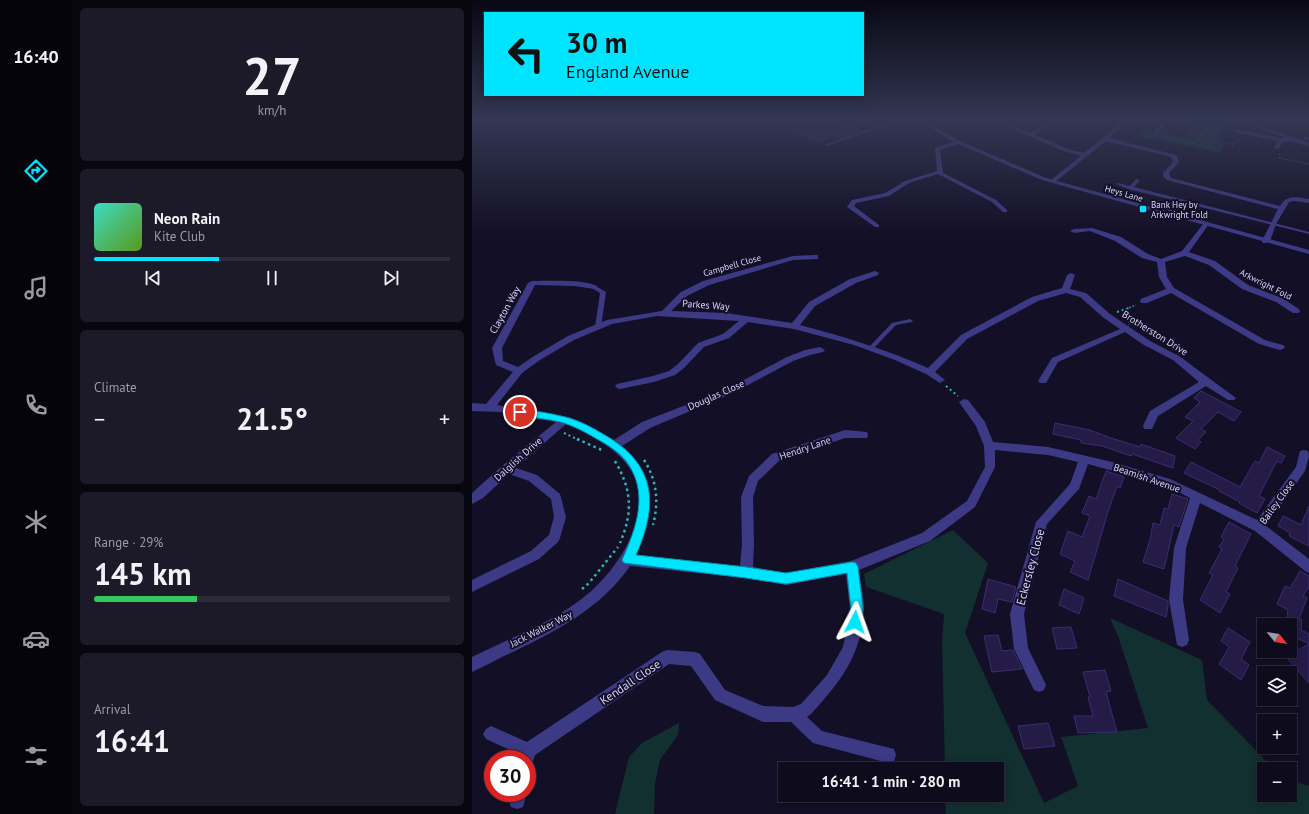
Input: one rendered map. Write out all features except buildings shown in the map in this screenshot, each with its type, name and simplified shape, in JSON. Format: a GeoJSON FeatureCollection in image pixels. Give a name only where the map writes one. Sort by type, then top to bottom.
{"type":"FeatureCollection","features":[{"type":"Feature","properties":{"kind":"street"},"geometry":{"type":"LineString","coordinates":[[939,159],[940,172]]}},
{"type":"Feature","properties":{"kind":"street","name":"Heys Lane"},"geometry":{"type":"LineString","coordinates":[[997,159],[1033,175],[1053,181],[1309,252]]}},
{"type":"Feature","properties":{"kind":"street"},"geometry":{"type":"LineString","coordinates":[[1053,181],[1080,159]]}},
{"type":"Feature","properties":{"kind":"street"},"geometry":{"type":"LineString","coordinates":[[1175,159],[1176,162],[1166,173],[1166,176],[1169,179],[1281,208]]}},
{"type":"Feature","properties":{"kind":"street"},"geometry":{"type":"LineString","coordinates":[[877,226],[850,207],[854,201],[887,195],[907,182],[940,172],[994,201],[1005,211]]}},
{"type":"Feature","properties":{"kind":"street"},"geometry":{"type":"LineString","coordinates":[[1266,241],[1281,208],[1288,199],[1294,198],[1309,201]]}},
{"type":"Feature","properties":{"kind":"street"},"geometry":{"type":"LineString","coordinates":[[1074,231],[1090,229],[1103,233],[1118,239],[1145,256],[1162,261],[1185,253],[1206,224]]}},
{"type":"Feature","properties":{"kind":"street","name":"Arkwright Fold"},"geometry":{"type":"LineString","coordinates":[[1185,253],[1212,263],[1245,287],[1279,300],[1296,311]]}},
{"type":"Feature","properties":{"kind":"street","name":"Campbell Close"},"geometry":{"type":"LineString","coordinates":[[664,313],[684,294],[706,283],[793,258],[815,257]]}},
{"type":"Feature","properties":{"kind":"street"},"geometry":{"type":"LineString","coordinates":[[1162,261],[1163,277],[1171,290],[1262,342],[1280,346]]}},
{"type":"Feature","properties":{"kind":"street"},"geometry":{"type":"LineString","coordinates":[[794,326],[812,304],[853,281],[875,273]]}},
{"type":"Feature","properties":{"kind":"street"},"geometry":{"type":"LineString","coordinates":[[930,372],[964,337],[1035,299],[1066,290],[1071,275]]}},
{"type":"Feature","properties":{"kind":"street","name":"Clayton Way"},"geometry":{"type":"LineString","coordinates":[[519,371],[499,363],[497,348],[532,283],[575,284],[594,287]]}},
{"type":"Feature","properties":{"kind":"street","name":"Brotherston Drive"},"geometry":{"type":"LineString","coordinates":[[1066,290],[1083,295],[1106,316],[1147,343],[1176,358],[1206,382],[1231,398]]}},
{"type":"Feature","properties":{"kind":"street"},"geometry":{"type":"LineString","coordinates":[[1144,301],[1171,290]]}},
{"type":"Feature","properties":{"kind":"street","name":"Parkes Way"},"geometry":{"type":"LineString","coordinates":[[490,406],[519,371],[537,358],[571,338],[610,322],[657,313],[726,316],[794,326],[871,348],[930,372],[940,380]]}},
{"type":"Feature","properties":{"kind":"street"},"geometry":{"type":"LineString","coordinates":[[620,386],[654,379],[672,373],[681,366],[701,345],[726,336],[745,320]]}},
{"type":"Feature","properties":{"kind":"street"},"geometry":{"type":"LineString","coordinates":[[1043,381],[1055,360],[1126,329]]}},
{"type":"Feature","properties":{"kind":"street","name":"Douglas Close"},"geometry":{"type":"LineString","coordinates":[[613,451],[646,425],[730,391],[790,359],[808,352],[820,350]]}},
{"type":"Feature","properties":{"kind":"street"},"geometry":{"type":"LineString","coordinates":[[1148,426],[1154,414],[1206,382]]}},
{"type":"Feature","properties":{"kind":"street"},"geometry":{"type":"LineString","coordinates":[[628,560],[746,572],[786,579],[852,567],[926,536],[972,504],[990,467],[989,446],[981,425],[964,402]]}},
{"type":"Feature","properties":{"kind":"street","name":"Jack Walker Way"},"geometry":{"type":"LineString","coordinates":[[472,407],[490,406],[565,420],[584,427],[613,451],[630,458],[639,474],[644,490],[644,511],[639,535],[628,560],[608,584],[580,609],[556,623],[472,665]]}},
{"type":"Feature","properties":{"kind":"street","name":"Dalglish Drive"},"geometry":{"type":"LineString","coordinates":[[472,499],[479,495],[506,469],[565,420]]}},
{"type":"Feature","properties":{"kind":"street","name":"Hendry Lane"},"geometry":{"type":"LineString","coordinates":[[746,572],[748,544],[747,497],[753,479],[776,458],[845,434],[863,435]]}},
{"type":"Feature","properties":{"kind":"street","name":"Beamish Avenue"},"geometry":{"type":"LineString","coordinates":[[989,446],[1048,451],[1112,466],[1170,483],[1259,527],[1309,567]]}},
{"type":"Feature","properties":{"kind":"street","name":"Bailey Close"},"geometry":{"type":"LineString","coordinates":[[1259,527],[1301,468],[1304,454]]}},
{"type":"Feature","properties":{"kind":"street","name":"Eckersley Close"},"geometry":{"type":"LineString","coordinates":[[1039,685],[1021,649],[1018,614],[1042,522],[1075,486],[1084,459]]}},
{"type":"Feature","properties":{"kind":"street"},"geometry":{"type":"LineString","coordinates":[[472,586],[535,555],[554,538],[560,517],[556,497],[533,478],[506,469]]}},
{"type":"Feature","properties":{"kind":"street"},"geometry":{"type":"LineString","coordinates":[[1182,640],[1176,600],[1180,548],[1197,496]]}},
{"type":"Feature","properties":{"kind":"street"},"geometry":{"type":"LineString","coordinates":[[852,567],[857,609],[850,649],[832,680],[806,709],[794,715],[818,738],[888,755]]}},
{"type":"Feature","properties":{"kind":"street","name":"Kendall Close"},"geometry":{"type":"LineString","coordinates":[[533,750],[668,657],[695,659],[720,695],[763,714],[794,715]]}},
{"type":"Feature","properties":{"kind":"street","name":"Kendall Close"},"geometry":{"type":"LineString","coordinates":[[491,734],[520,750]]}},
{"type":"Feature","properties":{"kind":"lane"},"geometry":{"type":"LineString","coordinates":[[1130,188],[1138,180]]}},
{"type":"Feature","properties":{"kind":"lane"},"geometry":{"type":"LineString","coordinates":[[1118,184],[1309,233]]}},
{"type":"Feature","properties":{"kind":"lane"},"geometry":{"type":"LineString","coordinates":[[1168,214],[1180,200]]}},
{"type":"Feature","properties":{"kind":"lane"},"geometry":{"type":"LineString","coordinates":[[594,287],[603,292],[598,327]]}},
{"type":"Feature","properties":{"kind":"lane"},"geometry":{"type":"LineString","coordinates":[[871,348],[894,324],[910,321]]}},
{"type":"Feature","properties":{"kind":"path"},"geometry":{"type":"LineString","coordinates":[[1284,159],[1309,164]]}},
{"type":"Feature","properties":{"kind":"path"},"geometry":{"type":"LineString","coordinates":[[1106,316],[1144,301]]}},
{"type":"Feature","properties":{"kind":"path"},"geometry":{"type":"LineString","coordinates":[[940,380],[964,402]]}},
{"type":"Feature","properties":{"kind":"path"},"geometry":{"type":"LineString","coordinates":[[562,432],[605,452]]}},
{"type":"Feature","properties":{"kind":"path"},"geometry":{"type":"LineString","coordinates":[[579,593],[618,548],[627,524],[630,511],[629,491],[613,451]]}},
{"type":"Feature","properties":{"kind":"green space"},"geometry":{"type":"Polygon","coordinates":[[[953,530],[988,563],[965,633],[1044,803],[1078,786],[1061,737],[1148,728],[1118,636],[1110,618],[1202,660],[1207,700],[1257,751],[1257,754],[1259,754],[1267,762],[1257,762],[1257,802],[1297,802],[1297,782],[1309,786],[1309,814],[946,814],[945,802],[1004,802],[1004,762],[945,762],[942,641],[944,614],[866,587],[864,574],[953,530]]]}},
{"type":"Feature","properties":{"kind":"green space"},"geometry":{"type":"Polygon","coordinates":[[[679,723],[678,735],[660,760],[655,783],[654,814],[615,814],[629,757],[642,743],[679,723]]]}},
{"type":"Feature","properties":{"kind":"place","name":"Bank Hey by Arkwright Fold"},"geometry":{"type":"Point","coordinates":[1143,209]}},
{"type":"Feature","properties":{"kind":"route"},"geometry":{"type":"LineString","coordinates":[[520,412],[565,420],[584,427],[615,445],[630,458],[639,474],[644,490],[644,511],[639,535],[628,560],[746,572],[786,579],[852,567],[857,609],[855,622]]}}]}
